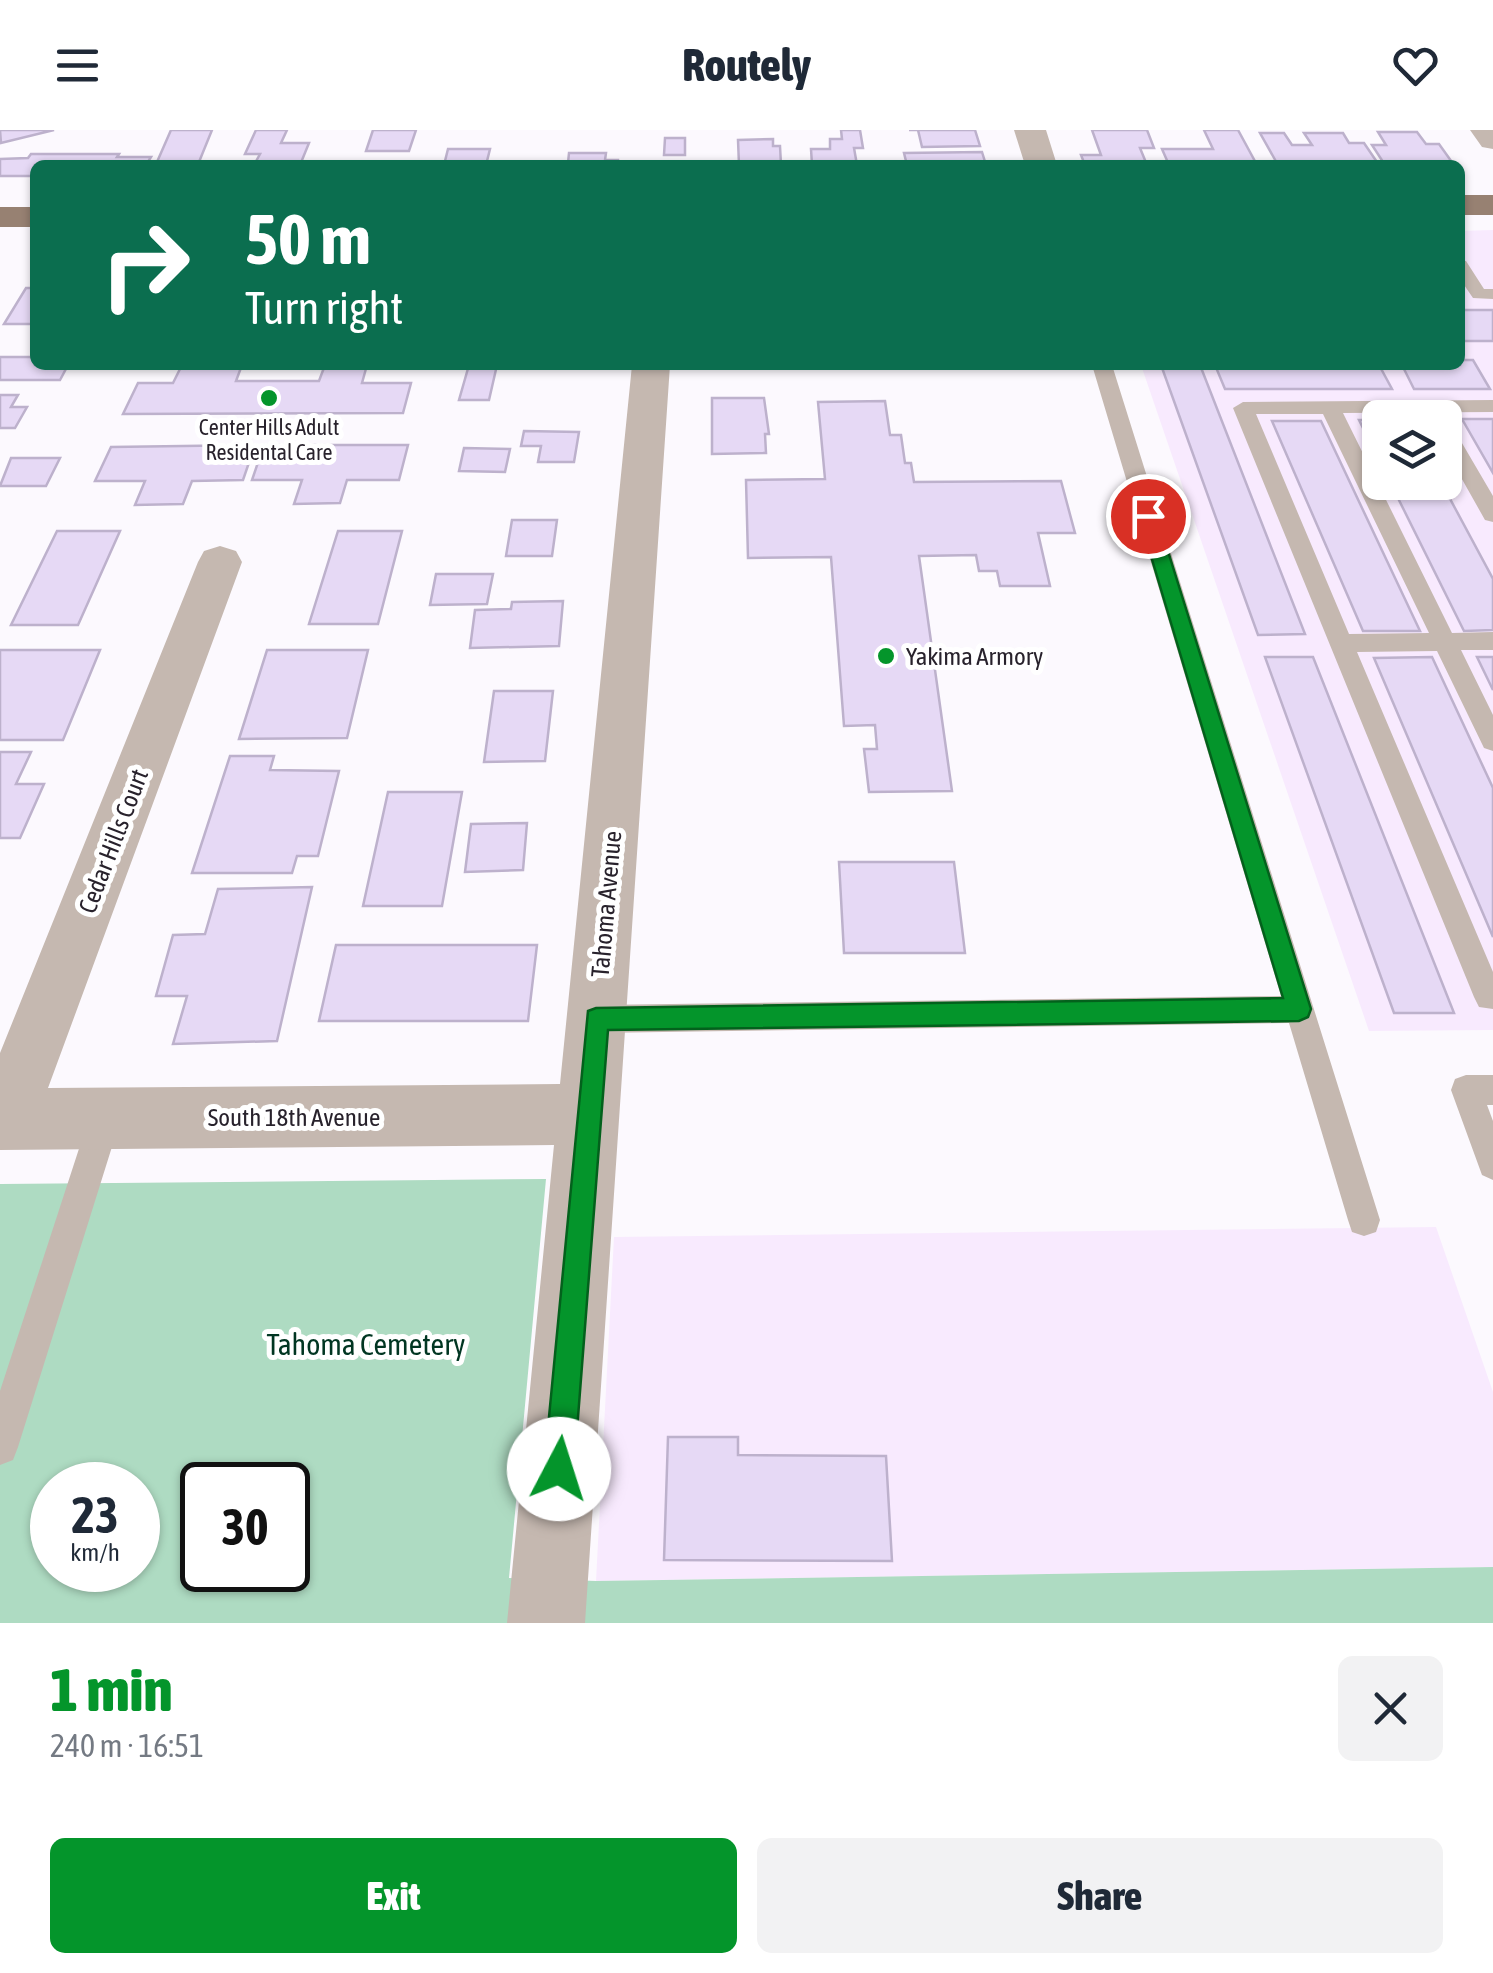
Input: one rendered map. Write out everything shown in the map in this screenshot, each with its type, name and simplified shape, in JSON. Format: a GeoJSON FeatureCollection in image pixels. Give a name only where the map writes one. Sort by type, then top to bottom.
{"type":"FeatureCollection","features":[{"type":"Feature","properties":{"kind":"main road"},"geometry":{"type":"LineString","coordinates":[[1465,206],[1493,205]]}},
{"type":"Feature","properties":{"kind":"street"},"geometry":{"type":"LineString","coordinates":[[1030,130],[1039,160]]}},
{"type":"Feature","properties":{"kind":"street"},"geometry":{"type":"LineString","coordinates":[[1486,130],[1493,140]]}},
{"type":"Feature","properties":{"kind":"street","name":"Tahoma Avenue"},"geometry":{"type":"LineString","coordinates":[[546,1623],[650,370]]}},
{"type":"Feature","properties":{"kind":"street","name":"Cedar Hills Court"},"geometry":{"type":"LineString","coordinates":[[3,1119],[220,562]]}},
{"type":"Feature","properties":{"kind":"street","name":"South 18th Avenue"},"geometry":{"type":"LineString","coordinates":[[3,1119],[588,1114]]}},
{"type":"Feature","properties":{"kind":"lane"},"geometry":{"type":"LineString","coordinates":[[1465,273],[1479,294],[1493,294]]}},
{"type":"Feature","properties":{"kind":"lane"},"geometry":{"type":"LineString","coordinates":[[1104,370],[1364,1220]]}},
{"type":"Feature","properties":{"kind":"lane"},"geometry":{"type":"LineString","coordinates":[[1462,409],[1493,406]]}},
{"type":"Feature","properties":{"kind":"lane"},"geometry":{"type":"LineString","coordinates":[[1330,407],[1493,741]]}},
{"type":"Feature","properties":{"kind":"lane"},"geometry":{"type":"LineString","coordinates":[[1362,409],[1243,408],[1493,996]]}},
{"type":"Feature","properties":{"kind":"lane"},"geometry":{"type":"LineString","coordinates":[[1462,461],[1493,516]]}},
{"type":"Feature","properties":{"kind":"lane"},"geometry":{"type":"LineString","coordinates":[[1342,643],[1493,641]]}},
{"type":"Feature","properties":{"kind":"lane"},"geometry":{"type":"LineString","coordinates":[[596,1019],[1299,1009]]}},
{"type":"Feature","properties":{"kind":"lane"},"geometry":{"type":"LineString","coordinates":[[1493,1090],[1466,1090],[1493,1164]]}},
{"type":"Feature","properties":{"kind":"lane"},"geometry":{"type":"LineString","coordinates":[[0,1447],[105,1118]]}},
{"type":"Feature","properties":{"kind":"shaded area"},"geometry":{"type":"Polygon","coordinates":[[[1493,230],[1493,1030],[1369,1031],[1143,370],[1465,370],[1465,231],[1493,230]]]}},
{"type":"Feature","properties":{"kind":"shaded area"},"geometry":{"type":"Polygon","coordinates":[[[1436,1227],[1493,1392],[1493,1567],[596,1581],[614,1237],[1436,1227]]]}},
{"type":"Feature","properties":{"kind":"green space","name":"Tahoma Cemetery"},"geometry":{"type":"Polygon","coordinates":[[[546,1179],[509,1578],[596,1581],[1493,1567],[1493,1623],[0,1623],[0,1184],[546,1179]]]}},
{"type":"Feature","properties":{"kind":"building"},"geometry":{"type":"Polygon","coordinates":[[[0,130],[54,130],[1,143],[0,130]]]}},
{"type":"Feature","properties":{"kind":"building"},"geometry":{"type":"Polygon","coordinates":[[[171,130],[212,130],[200,160],[158,160],[171,130]]]}},
{"type":"Feature","properties":{"kind":"building"},"geometry":{"type":"Polygon","coordinates":[[[256,130],[287,130],[281,143],[309,143],[302,160],[257,160],[260,154],[245,154],[256,130]]]}},
{"type":"Feature","properties":{"kind":"building"},"geometry":{"type":"Polygon","coordinates":[[[373,130],[416,130],[409,151],[366,151],[373,130]]]}},
{"type":"Feature","properties":{"kind":"building"},"geometry":{"type":"Polygon","coordinates":[[[841,130],[860,130],[863,148],[854,148],[856,160],[812,160],[811,149],[830,149],[830,139],[842,139],[841,130]]]}},
{"type":"Feature","properties":{"kind":"building"},"geometry":{"type":"Polygon","coordinates":[[[918,130],[975,130],[980,146],[922,147],[918,130]]]}},
{"type":"Feature","properties":{"kind":"building"},"geometry":{"type":"Polygon","coordinates":[[[1092,130],[1147,130],[1154,148],[1140,148],[1145,160],[1083,160],[1081,155],[1101,155],[1092,130]]]}},
{"type":"Feature","properties":{"kind":"building"},"geometry":{"type":"Polygon","coordinates":[[[1204,130],[1238,130],[1254,160],[1167,160],[1162,149],[1213,149],[1204,130]]]}},
{"type":"Feature","properties":{"kind":"building"},"geometry":{"type":"Polygon","coordinates":[[[1378,132],[1417,132],[1426,144],[1439,144],[1450,160],[1382,160],[1372,145],[1386,145],[1378,132]]]}},
{"type":"Feature","properties":{"kind":"building"},"geometry":{"type":"Polygon","coordinates":[[[1260,133],[1284,133],[1292,145],[1312,145],[1304,133],[1343,133],[1349,143],[1364,143],[1376,160],[1275,160],[1260,133]]]}},
{"type":"Feature","properties":{"kind":"building"},"geometry":{"type":"Polygon","coordinates":[[[665,138],[685,138],[685,155],[664,155],[665,138]]]}},
{"type":"Feature","properties":{"kind":"building"},"geometry":{"type":"Polygon","coordinates":[[[773,139],[773,146],[780,146],[781,160],[739,160],[738,140],[773,139]]]}},
{"type":"Feature","properties":{"kind":"building"},"geometry":{"type":"Polygon","coordinates":[[[448,149],[490,149],[487,160],[445,160],[448,149]]]}},
{"type":"Feature","properties":{"kind":"building"},"geometry":{"type":"Polygon","coordinates":[[[982,152],[984,160],[906,160],[904,153],[982,152]]]}},
{"type":"Feature","properties":{"kind":"building"},"geometry":{"type":"Polygon","coordinates":[[[569,153],[606,153],[605,160],[568,160],[569,153]]]}},
{"type":"Feature","properties":{"kind":"building"},"geometry":{"type":"Polygon","coordinates":[[[31,154],[151,157],[30,160],[30,176],[0,176],[0,159],[28,158],[31,154]]]}},
{"type":"Feature","properties":{"kind":"building"},"geometry":{"type":"Polygon","coordinates":[[[26,288],[30,288],[30,324],[4,324],[26,288]]]}},
{"type":"Feature","properties":{"kind":"building"},"geometry":{"type":"Polygon","coordinates":[[[1465,310],[1493,310],[1493,341],[1465,341],[1465,310]]]}},
{"type":"Feature","properties":{"kind":"building"},"geometry":{"type":"Polygon","coordinates":[[[0,357],[30,357],[30,370],[65,370],[60,380],[0,380],[0,357]]]}},
{"type":"Feature","properties":{"kind":"building"},"geometry":{"type":"Polygon","coordinates":[[[1465,360],[1473,360],[1490,389],[1414,389],[1404,370],[1465,370],[1465,360]]]}},
{"type":"Feature","properties":{"kind":"building","name":"Center Hills Adult Residental Care"},"geometry":{"type":"Polygon","coordinates":[[[180,370],[240,370],[236,381],[319,381],[323,370],[366,370],[362,383],[411,383],[403,413],[123,414],[138,383],[173,383],[180,370]]]}},
{"type":"Feature","properties":{"kind":"building"},"geometry":{"type":"Polygon","coordinates":[[[468,370],[496,370],[489,400],[459,400],[468,370]]]}},
{"type":"Feature","properties":{"kind":"building"},"geometry":{"type":"Polygon","coordinates":[[[1163,370],[1202,370],[1305,634],[1258,635],[1163,370]]]}},
{"type":"Feature","properties":{"kind":"building"},"geometry":{"type":"Polygon","coordinates":[[[1217,370],[1382,370],[1392,389],[1225,389],[1217,370]]]}},
{"type":"Feature","properties":{"kind":"building"},"geometry":{"type":"Polygon","coordinates":[[[0,395],[18,395],[11,407],[27,407],[15,428],[0,428],[0,395]]]}},
{"type":"Feature","properties":{"kind":"building"},"geometry":{"type":"Polygon","coordinates":[[[712,398],[764,398],[769,434],[765,434],[766,453],[712,454],[712,398]]]}},
{"type":"Feature","properties":{"kind":"building","name":"Yakima Armory"},"geometry":{"type":"Polygon","coordinates":[[[885,401],[890,435],[901,435],[905,463],[911,463],[914,482],[1061,481],[1075,533],[1038,533],[1050,586],[1000,586],[997,571],[979,571],[976,555],[919,556],[952,791],[869,792],[864,749],[877,749],[875,725],[844,726],[831,557],[748,558],[746,480],[825,479],[818,402],[885,401]]]}},
{"type":"Feature","properties":{"kind":"building"},"geometry":{"type":"Polygon","coordinates":[[[1462,419],[1493,419],[1493,473],[1462,419]]]}},
{"type":"Feature","properties":{"kind":"building"},"geometry":{"type":"Polygon","coordinates":[[[1272,421],[1321,421],[1420,631],[1363,631],[1272,421]]]}},
{"type":"Feature","properties":{"kind":"building"},"geometry":{"type":"Polygon","coordinates":[[[524,431],[579,432],[574,462],[538,462],[541,446],[521,446],[524,431]]]}},
{"type":"Feature","properties":{"kind":"building"},"geometry":{"type":"Polygon","coordinates":[[[255,445],[243,480],[192,481],[183,504],[135,505],[145,481],[95,481],[111,447],[255,445]]]}},
{"type":"Feature","properties":{"kind":"building"},"geometry":{"type":"Polygon","coordinates":[[[264,445],[408,445],[399,480],[347,480],[340,503],[294,504],[302,480],[252,480],[264,445]]]}},
{"type":"Feature","properties":{"kind":"building"},"geometry":{"type":"Polygon","coordinates":[[[464,448],[510,449],[505,472],[459,471],[464,448]]]}},
{"type":"Feature","properties":{"kind":"building"},"geometry":{"type":"Polygon","coordinates":[[[11,458],[60,458],[46,486],[0,486],[11,458]]]}},
{"type":"Feature","properties":{"kind":"building"},"geometry":{"type":"Polygon","coordinates":[[[1399,500],[1451,500],[1493,579],[1493,630],[1464,631],[1399,500]]]}},
{"type":"Feature","properties":{"kind":"building"},"geometry":{"type":"Polygon","coordinates":[[[512,520],[557,520],[552,556],[506,556],[512,520]]]}},
{"type":"Feature","properties":{"kind":"building"},"geometry":{"type":"Polygon","coordinates":[[[57,531],[120,531],[78,625],[11,625],[57,531]]]}},
{"type":"Feature","properties":{"kind":"building"},"geometry":{"type":"Polygon","coordinates":[[[338,531],[402,531],[378,624],[309,624],[338,531]]]}},
{"type":"Feature","properties":{"kind":"building"},"geometry":{"type":"Polygon","coordinates":[[[436,574],[493,574],[487,604],[430,605],[436,574]]]}},
{"type":"Feature","properties":{"kind":"building"},"geometry":{"type":"Polygon","coordinates":[[[563,601],[559,646],[470,648],[475,610],[511,609],[512,602],[563,601]]]}},
{"type":"Feature","properties":{"kind":"building"},"geometry":{"type":"Polygon","coordinates":[[[0,650],[100,650],[63,740],[0,740],[0,650]]]}},
{"type":"Feature","properties":{"kind":"building"},"geometry":{"type":"Polygon","coordinates":[[[267,650],[368,650],[347,738],[239,739],[267,650]]]}},
{"type":"Feature","properties":{"kind":"building"},"geometry":{"type":"Polygon","coordinates":[[[1265,657],[1313,657],[1454,1013],[1394,1013],[1265,657]]]}},
{"type":"Feature","properties":{"kind":"building"},"geometry":{"type":"Polygon","coordinates":[[[1432,657],[1493,788],[1493,937],[1374,658],[1432,657]]]}},
{"type":"Feature","properties":{"kind":"building"},"geometry":{"type":"Polygon","coordinates":[[[1477,657],[1493,657],[1493,690],[1477,657]]]}},
{"type":"Feature","properties":{"kind":"building"},"geometry":{"type":"Polygon","coordinates":[[[494,691],[553,691],[545,761],[484,762],[494,691]]]}},
{"type":"Feature","properties":{"kind":"building"},"geometry":{"type":"Polygon","coordinates":[[[0,752],[31,752],[16,784],[44,784],[20,838],[0,838],[0,752]]]}},
{"type":"Feature","properties":{"kind":"building"},"geometry":{"type":"Polygon","coordinates":[[[230,756],[274,756],[270,770],[339,771],[318,856],[297,856],[292,873],[192,873],[230,756]]]}},
{"type":"Feature","properties":{"kind":"building"},"geometry":{"type":"Polygon","coordinates":[[[388,792],[462,792],[442,906],[363,906],[388,792]]]}},
{"type":"Feature","properties":{"kind":"building"},"geometry":{"type":"Polygon","coordinates":[[[527,823],[523,870],[465,872],[471,824],[527,823]]]}},
{"type":"Feature","properties":{"kind":"building"},"geometry":{"type":"Polygon","coordinates":[[[839,862],[954,862],[965,953],[844,953],[839,862]]]}},
{"type":"Feature","properties":{"kind":"building"},"geometry":{"type":"Polygon","coordinates":[[[312,887],[277,1041],[173,1044],[187,996],[156,996],[173,935],[205,934],[218,889],[312,887]]]}},
{"type":"Feature","properties":{"kind":"building"},"geometry":{"type":"Polygon","coordinates":[[[336,945],[537,945],[528,1021],[319,1021],[336,945]]]}},
{"type":"Feature","properties":{"kind":"building"},"geometry":{"type":"Polygon","coordinates":[[[668,1437],[738,1437],[738,1455],[886,1456],[892,1561],[664,1560],[668,1437]]]}},
{"type":"Feature","properties":{"kind":"place","name":"Center Hills Adult Residental Care"},"geometry":{"type":"Point","coordinates":[269,398]}},
{"type":"Feature","properties":{"kind":"place","name":"Yakima Armory"},"geometry":{"type":"Point","coordinates":[886,656]}},
{"type":"Feature","properties":{"kind":"route"},"geometry":{"type":"LineString","coordinates":[[559,1469],[596,1019],[1299,1009],[1148,516]]}}]}
